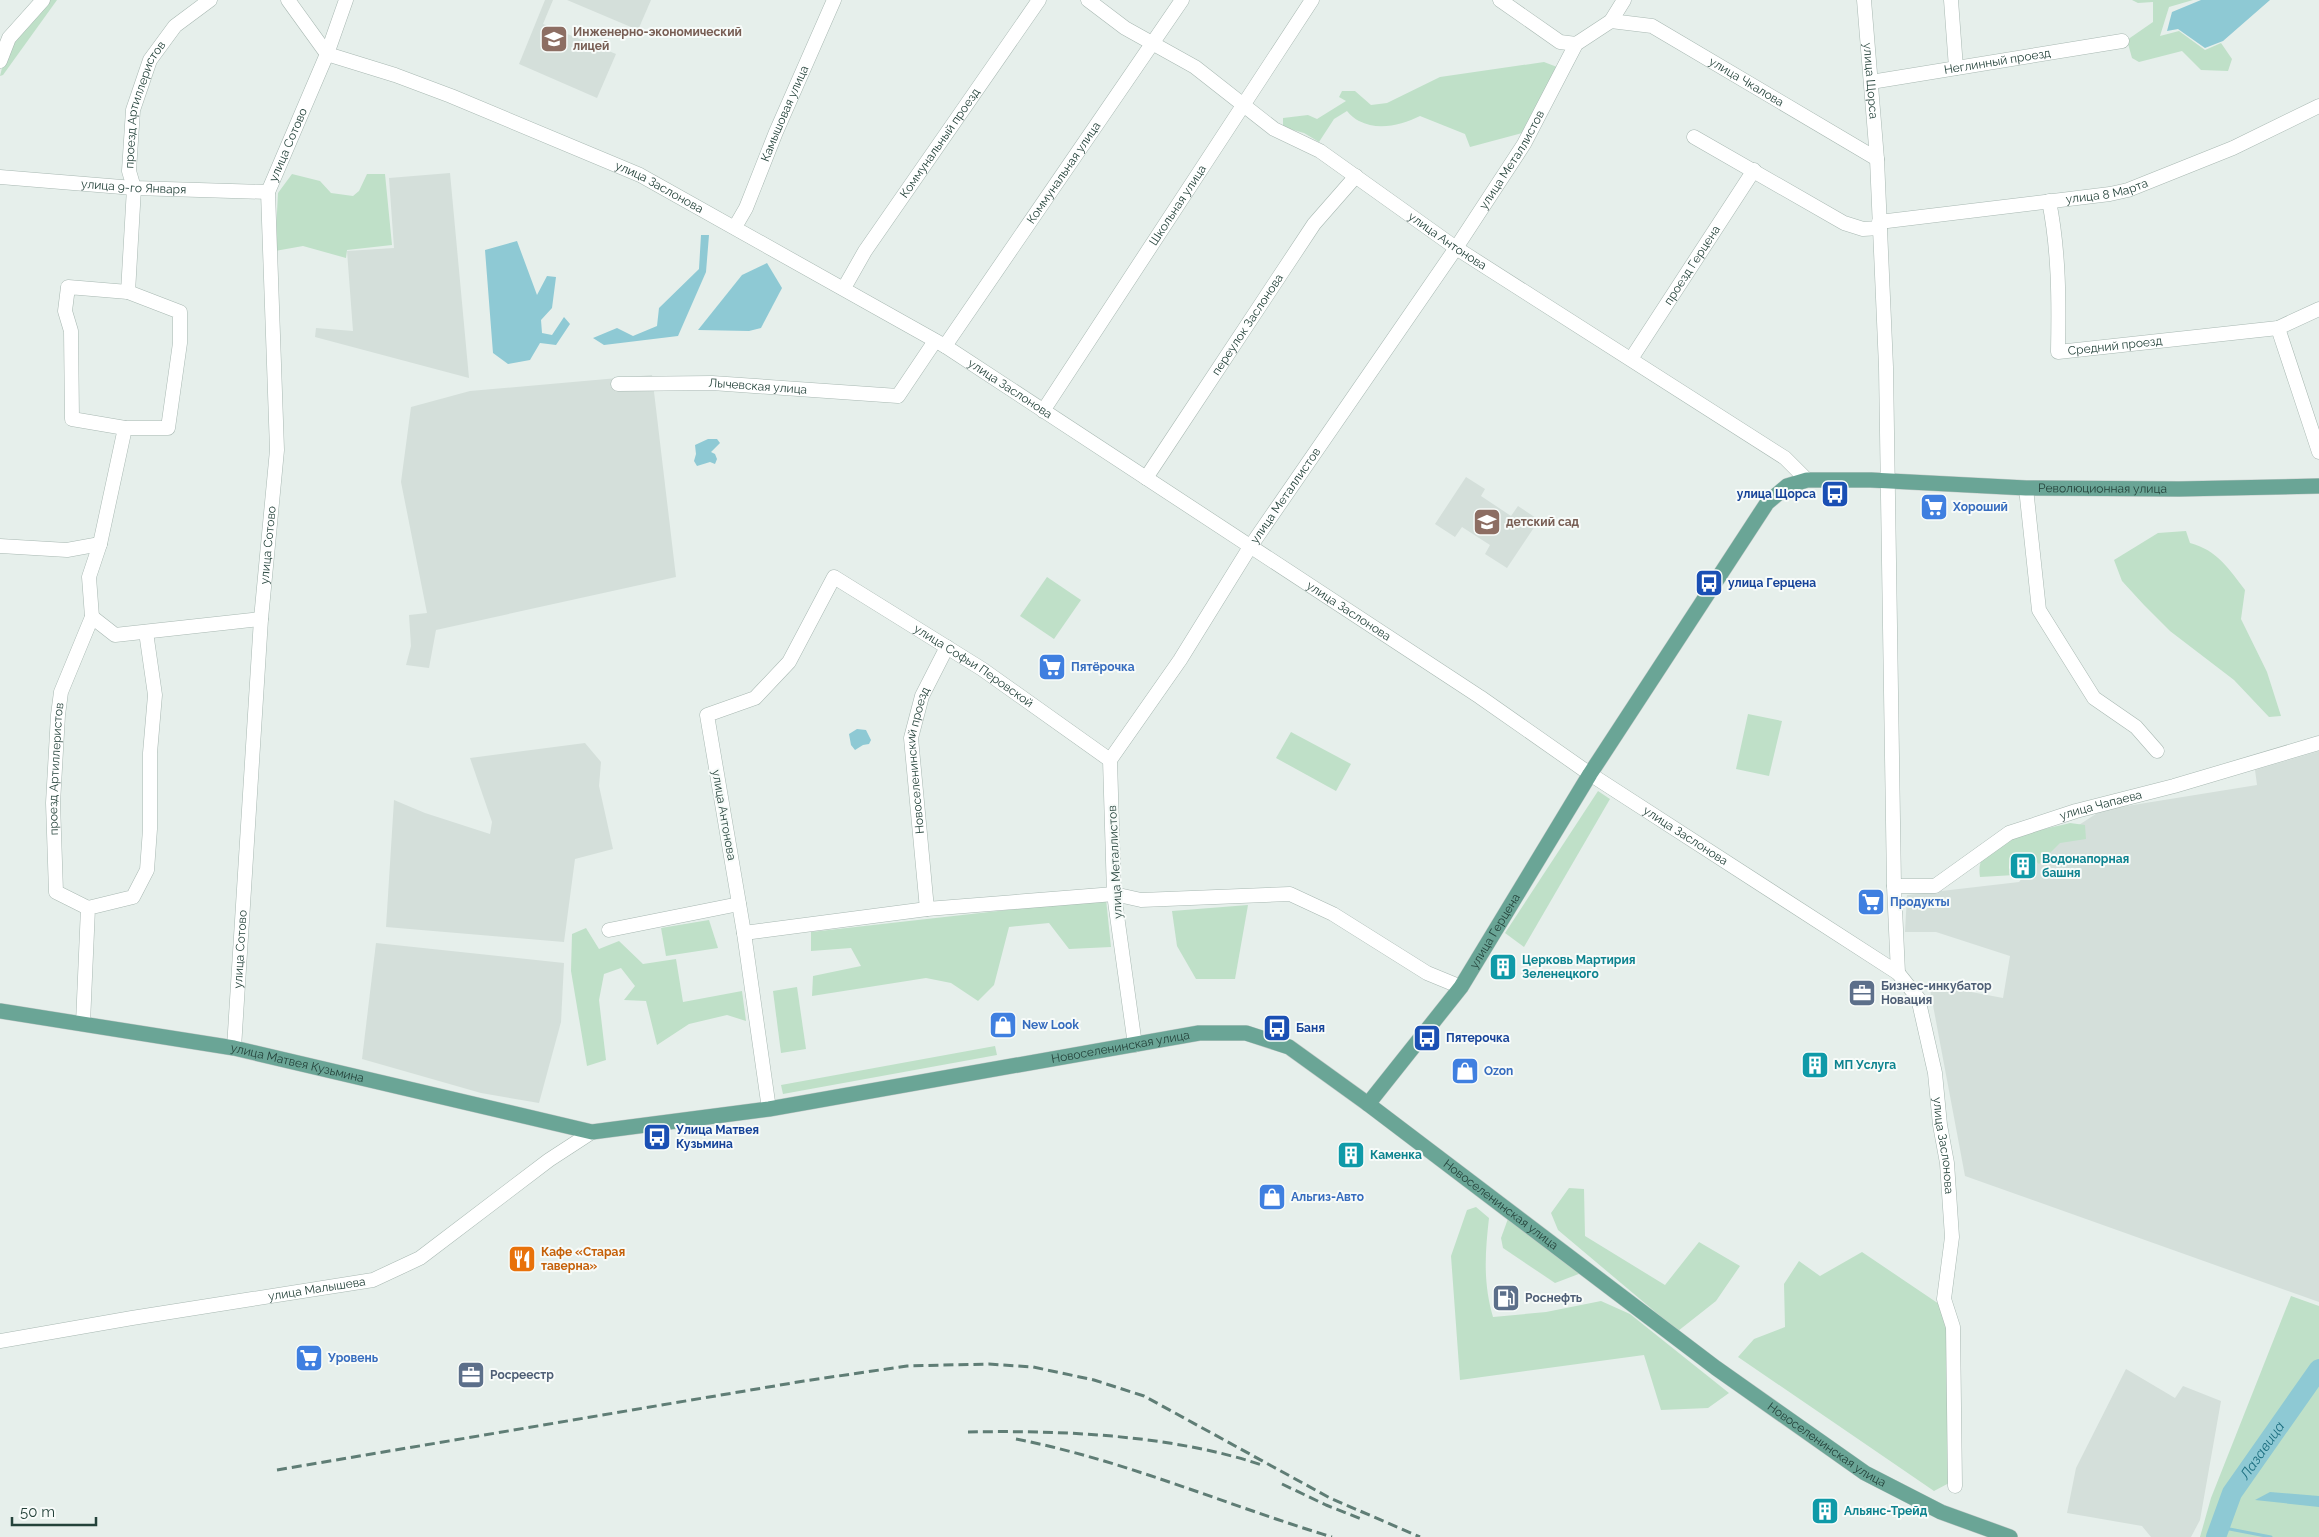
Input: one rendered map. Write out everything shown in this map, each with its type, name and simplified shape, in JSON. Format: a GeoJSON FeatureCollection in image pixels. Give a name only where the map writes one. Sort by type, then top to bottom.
{"type":"FeatureCollection","features":[{"type":"Feature","properties":{"kind":"main road","name":"улица Герцена"},"geometry":{"type":"LineString","coordinates":[[1368,1104],[1461,987],[1590,774],[1766,503],[1788,486],[1807,480],[1886,481]]}},
{"type":"Feature","properties":{"kind":"main road","name":"Революционная улица"},"geometry":{"type":"LineString","coordinates":[[1886,481],[2026,488],[2179,489],[2319,486]]}},
{"type":"Feature","properties":{"kind":"main road","name":"улица Матвея Кузьмина"},"geometry":{"type":"LineString","coordinates":[[0,1010],[234,1048],[592,1132]]}},
{"type":"Feature","properties":{"kind":"main road","name":"Новоселенинская улица"},"geometry":{"type":"LineString","coordinates":[[592,1132],[769,1109],[1199,1033],[1246,1033],[1289,1047],[1368,1104],[1716,1368],[1865,1473],[1941,1512],[2010,1537]]}},
{"type":"Feature","properties":{"kind":"street"},"geometry":{"type":"LineString","coordinates":[[0,61],[10,38],[43,0]]}},
{"type":"Feature","properties":{"kind":"street","name":"проезд Артиллеристов"},"geometry":{"type":"LineString","coordinates":[[128,292],[134,188],[129,171],[133,110],[150,60],[174,26],[210,0]]}},
{"type":"Feature","properties":{"kind":"street"},"geometry":{"type":"LineString","coordinates":[[288,0],[327,54]]}},
{"type":"Feature","properties":{"kind":"street","name":"улица Сотово"},"geometry":{"type":"LineString","coordinates":[[234,1048],[260,619],[277,450],[268,192],[327,54],[346,0]]}},
{"type":"Feature","properties":{"kind":"street","name":"Камышовая улица"},"geometry":{"type":"LineString","coordinates":[[735,227],[749,201],[776,132],[834,0]]}},
{"type":"Feature","properties":{"kind":"street","name":"Коммунальный проезд"},"geometry":{"type":"LineString","coordinates":[[844,288],[865,251],[1039,0]]}},
{"type":"Feature","properties":{"kind":"street","name":"улица Антонова"},"geometry":{"type":"LineString","coordinates":[[1088,0],[1125,28],[1195,67],[1274,130],[1320,151],[1456,248],[1785,458],[1807,480]]}},
{"type":"Feature","properties":{"kind":"street","name":"Коммунальная улица"},"geometry":{"type":"LineString","coordinates":[[898,396],[940,343],[1182,0]]}},
{"type":"Feature","properties":{"kind":"street","name":"Школьная улица"},"geometry":{"type":"LineString","coordinates":[[1044,411],[1312,0]]}},
{"type":"Feature","properties":{"kind":"street"},"geometry":{"type":"LineString","coordinates":[[1500,0],[1560,42],[1576,44]]}},
{"type":"Feature","properties":{"kind":"street","name":"улица Металлистов"},"geometry":{"type":"LineString","coordinates":[[1135,1045],[1114,894],[1110,760],[1180,660],[1250,547],[1456,248],[1524,144],[1576,44],[1611,21],[1624,0]]}},
{"type":"Feature","properties":{"kind":"street","name":"улица Щорса"},"geometry":{"type":"LineString","coordinates":[[1864,0],[1877,159],[1886,367],[1886,481],[1894,886],[1898,973]]}},
{"type":"Feature","properties":{"kind":"street"},"geometry":{"type":"LineString","coordinates":[[1952,0],[1956,68]]}},
{"type":"Feature","properties":{"kind":"street","name":"улица Чкалова"},"geometry":{"type":"LineString","coordinates":[[1611,21],[1652,26],[1877,159]]}},
{"type":"Feature","properties":{"kind":"street","name":"Неглинный проезд"},"geometry":{"type":"LineString","coordinates":[[1871,82],[2122,41]]}},
{"type":"Feature","properties":{"kind":"street","name":"улица Заслонова"},"geometry":{"type":"LineString","coordinates":[[327,54],[395,75],[640,175],[940,343],[1480,697],[1590,774],[1898,973],[1918,998],[1935,1073],[1946,1163],[1952,1236],[1944,1299],[1953,1327],[1955,1486]]}},
{"type":"Feature","properties":{"kind":"street","name":"улица 8 Марта"},"geometry":{"type":"LineString","coordinates":[[1880,225],[2128,190],[2233,148],[2319,106]]}},
{"type":"Feature","properties":{"kind":"street"},"geometry":{"type":"LineString","coordinates":[[1694,137],[1844,223],[1864,229],[1880,225]]}},
{"type":"Feature","properties":{"kind":"street","name":"проезд Герцена"},"geometry":{"type":"LineString","coordinates":[[1631,359],[1754,170]]}},
{"type":"Feature","properties":{"kind":"street","name":"переулок Заслонова"},"geometry":{"type":"LineString","coordinates":[[1146,478],[1314,224],[1356,176]]}},
{"type":"Feature","properties":{"kind":"street","name":"улица 9-го Января"},"geometry":{"type":"LineString","coordinates":[[0,177],[134,188],[268,192]]}},
{"type":"Feature","properties":{"kind":"street","name":"Средний проезд"},"geometry":{"type":"LineString","coordinates":[[2049,201],[2056,244],[2059,303],[2058,352],[2278,328],[2319,309]]}},
{"type":"Feature","properties":{"kind":"street"},"geometry":{"type":"LineString","coordinates":[[68,288],[128,292],[180,312],[180,343],[168,428],[125,428],[72,420],[71,332],[65,312],[68,288]]}},
{"type":"Feature","properties":{"kind":"street"},"geometry":{"type":"LineString","coordinates":[[2278,328],[2319,452]]}},
{"type":"Feature","properties":{"kind":"street","name":"Лычевская улица"},"geometry":{"type":"LineString","coordinates":[[618,384],[712,383],[898,396]]}},
{"type":"Feature","properties":{"kind":"street","name":"проезд Артиллеристов"},"geometry":{"type":"LineString","coordinates":[[88,908],[56,892],[54,803],[61,692],[92,617],[89,577],[100,544],[125,428]]}},
{"type":"Feature","properties":{"kind":"street"},"geometry":{"type":"LineString","coordinates":[[2026,488],[2039,610],[2094,698],[2136,726],[2157,751]]}},
{"type":"Feature","properties":{"kind":"street"},"geometry":{"type":"LineString","coordinates":[[0,546],[68,550],[100,544]]}},
{"type":"Feature","properties":{"kind":"street","name":"улица Антонова"},"geometry":{"type":"LineString","coordinates":[[769,1109],[744,934],[707,715],[755,698],[789,662],[834,577]]}},
{"type":"Feature","properties":{"kind":"street","name":"улица Софьи Перовской"},"geometry":{"type":"LineString","coordinates":[[834,577],[982,669],[1110,760]]}},
{"type":"Feature","properties":{"kind":"street"},"geometry":{"type":"LineString","coordinates":[[92,617],[115,635],[260,619]]}},
{"type":"Feature","properties":{"kind":"street"},"geometry":{"type":"LineString","coordinates":[[83,1023],[88,908],[132,897],[147,870],[152,791],[150,753],[155,695],[146,632]]}},
{"type":"Feature","properties":{"kind":"street","name":"Новоселенинский проезд"},"geometry":{"type":"LineString","coordinates":[[926,909],[911,738],[922,696],[947,647]]}},
{"type":"Feature","properties":{"kind":"street","name":"улица Чапаева"},"geometry":{"type":"LineString","coordinates":[[1894,886],[1935,886],[2009,833],[2076,811],[2174,786],[2319,743]]}},
{"type":"Feature","properties":{"kind":"street"},"geometry":{"type":"LineString","coordinates":[[744,934],[926,909],[1114,894],[1141,900],[1290,894],[1333,914],[1427,973],[1461,987]]}},
{"type":"Feature","properties":{"kind":"street"},"geometry":{"type":"LineString","coordinates":[[609,930],[739,904]]}},
{"type":"Feature","properties":{"kind":"street","name":"улица Малышева"},"geometry":{"type":"LineString","coordinates":[[0,1341],[374,1280],[420,1258],[549,1160],[592,1132]]}},
{"type":"Feature","properties":{"kind":"shaded area","name":"Инженерно-экономический лицей"},"geometry":{"type":"Polygon","coordinates":[[[545,0],[553,0],[543,24],[616,54],[597,98],[519,64],[545,0]]]}},
{"type":"Feature","properties":{"kind":"shaded area","name":"Инженерно-экономический лицей"},"geometry":{"type":"Polygon","coordinates":[[[567,0],[651,0],[638,30],[567,0]]]}},
{"type":"Feature","properties":{"kind":"shaded area"},"geometry":{"type":"Polygon","coordinates":[[[450,173],[469,378],[315,337],[316,328],[353,331],[347,251],[394,248],[389,178],[450,173]]]}},
{"type":"Feature","properties":{"kind":"shaded area"},"geometry":{"type":"Polygon","coordinates":[[[652,375],[676,577],[436,630],[429,668],[406,665],[411,646],[409,615],[427,613],[401,482],[411,407],[470,391],[652,375]]]}},
{"type":"Feature","properties":{"kind":"shaded area","name":"детский сад"},"geometry":{"type":"Polygon","coordinates":[[[1466,477],[1485,489],[1481,496],[1511,516],[1518,506],[1539,520],[1507,568],[1485,554],[1490,545],[1462,527],[1455,537],[1435,524],[1466,477]]]}},
{"type":"Feature","properties":{"kind":"shaded area"},"geometry":{"type":"Polygon","coordinates":[[[585,743],[601,762],[599,786],[613,849],[575,859],[564,942],[386,927],[394,800],[425,813],[490,834],[492,822],[470,758],[585,743]]]}},
{"type":"Feature","properties":{"kind":"shaded area"},"geometry":{"type":"Polygon","coordinates":[[[2319,751],[2319,1302],[1965,1176],[1929,984],[2003,998],[2010,956],[1936,932],[1905,932],[1907,895],[2019,882],[2051,843],[2102,810],[2257,785],[2255,770],[2319,751]]]}},
{"type":"Feature","properties":{"kind":"shaded area"},"geometry":{"type":"Polygon","coordinates":[[[376,943],[564,963],[561,1022],[539,1103],[481,1093],[362,1059],[376,943]]]}},
{"type":"Feature","properties":{"kind":"shaded area"},"geometry":{"type":"Polygon","coordinates":[[[2126,1369],[2175,1398],[2183,1386],[2221,1401],[2200,1520],[2191,1537],[2151,1537],[2142,1526],[2067,1513],[2076,1468],[2126,1369]]]}},
{"type":"Feature","properties":{"kind":"green space"},"geometry":{"type":"Polygon","coordinates":[[[36,0],[57,0],[3,75],[0,76],[8,44],[36,0]]]}},
{"type":"Feature","properties":{"kind":"green space"},"geometry":{"type":"Polygon","coordinates":[[[2132,0],[2193,0],[2169,7],[2160,36],[2179,31],[2205,50],[2221,43],[2232,59],[2228,71],[2201,70],[2182,51],[2139,62],[2132,58],[2127,40],[2153,22],[2153,2],[2138,3],[2132,0]]]}},
{"type":"Feature","properties":{"kind":"green space"},"geometry":{"type":"Polygon","coordinates":[[[1544,62],[1557,67],[1535,108],[1526,132],[1470,147],[1465,134],[1420,116],[1390,126],[1374,126],[1359,121],[1347,111],[1334,119],[1319,142],[1304,133],[1283,127],[1283,118],[1308,115],[1317,119],[1346,101],[1339,97],[1342,91],[1355,91],[1371,105],[1387,103],[1440,77],[1544,62]]]}},
{"type":"Feature","properties":{"kind":"green space"},"geometry":{"type":"Polygon","coordinates":[[[292,174],[320,181],[331,193],[353,196],[359,191],[367,174],[385,174],[392,245],[347,250],[346,258],[303,246],[275,251],[278,193],[292,174]]]}},
{"type":"Feature","properties":{"kind":"green space"},"geometry":{"type":"Polygon","coordinates":[[[2186,531],[2190,543],[2215,555],[2245,590],[2241,619],[2267,672],[2281,716],[2269,717],[2234,680],[2170,631],[2122,581],[2114,560],[2158,533],[2186,531]]]}},
{"type":"Feature","properties":{"kind":"green space"},"geometry":{"type":"Polygon","coordinates":[[[1047,577],[1081,600],[1054,639],[1020,616],[1047,577]]]}},
{"type":"Feature","properties":{"kind":"green space"},"geometry":{"type":"Polygon","coordinates":[[[1748,714],[1782,721],[1769,776],[1736,769],[1748,714]]]}},
{"type":"Feature","properties":{"kind":"green space"},"geometry":{"type":"Polygon","coordinates":[[[1291,732],[1351,764],[1336,791],[1276,758],[1291,732]]]}},
{"type":"Feature","properties":{"kind":"green space"},"geometry":{"type":"Polygon","coordinates":[[[1598,791],[1610,799],[1524,947],[1505,933],[1598,791]]]}},
{"type":"Feature","properties":{"kind":"green space"},"geometry":{"type":"Polygon","coordinates":[[[2070,823],[2085,825],[2086,839],[2060,843],[2039,864],[2028,854],[2017,855],[2010,859],[2009,868],[2015,875],[1980,877],[1982,860],[1990,851],[2000,845],[2023,835],[2070,823]]]}},
{"type":"Feature","properties":{"kind":"green space"},"geometry":{"type":"Polygon","coordinates":[[[1106,899],[1111,947],[1069,949],[1049,923],[1009,927],[994,985],[978,1001],[951,983],[926,978],[812,996],[813,976],[861,966],[851,948],[811,951],[811,932],[1106,899]]]}},
{"type":"Feature","properties":{"kind":"green space"},"geometry":{"type":"Polygon","coordinates":[[[1248,905],[1235,979],[1196,979],[1177,946],[1172,911],[1248,905]]]}},
{"type":"Feature","properties":{"kind":"green space"},"geometry":{"type":"Polygon","coordinates":[[[709,920],[718,948],[666,956],[661,928],[709,920]]]}},
{"type":"Feature","properties":{"kind":"green space"},"geometry":{"type":"Polygon","coordinates":[[[586,928],[599,949],[619,941],[643,964],[676,959],[683,1002],[742,991],[746,1021],[727,1015],[689,1024],[657,1045],[646,1001],[624,1000],[635,986],[621,968],[604,974],[599,1000],[606,1060],[587,1066],[571,971],[572,934],[586,928]]]}},
{"type":"Feature","properties":{"kind":"green space"},"geometry":{"type":"Polygon","coordinates":[[[797,987],[806,1049],[781,1053],[773,991],[797,987]]]}},
{"type":"Feature","properties":{"kind":"green space"},"geometry":{"type":"Polygon","coordinates":[[[995,1046],[997,1055],[783,1094],[781,1085],[995,1046]]]}},
{"type":"Feature","properties":{"kind":"green space"},"geometry":{"type":"Polygon","coordinates":[[[1569,1188],[1584,1189],[1585,1236],[1665,1285],[1699,1242],[1740,1266],[1716,1301],[1678,1331],[1558,1230],[1551,1213],[1569,1188]]]}},
{"type":"Feature","properties":{"kind":"green space"},"geometry":{"type":"Polygon","coordinates":[[[1476,1207],[1489,1218],[1486,1280],[1493,1317],[1546,1312],[1601,1301],[1630,1314],[1729,1393],[1708,1408],[1661,1410],[1644,1355],[1460,1380],[1451,1256],[1467,1210],[1476,1207]]]}},
{"type":"Feature","properties":{"kind":"green space"},"geometry":{"type":"Polygon","coordinates":[[[1509,1216],[1584,1272],[1555,1283],[1503,1248],[1501,1238],[1509,1216]]]}},
{"type":"Feature","properties":{"kind":"green space"},"geometry":{"type":"Polygon","coordinates":[[[1862,1252],[1939,1304],[1950,1328],[1951,1482],[1934,1491],[1738,1357],[1754,1339],[1785,1327],[1784,1284],[1799,1261],[1820,1276],[1862,1252]]]}},
{"type":"Feature","properties":{"kind":"green space"},"geometry":{"type":"Polygon","coordinates":[[[2291,1296],[2319,1306],[2319,1537],[2200,1537],[2211,1498],[2291,1296]]]}},
{"type":"Feature","properties":{"kind":"water"},"geometry":{"type":"Polygon","coordinates":[[[2201,0],[2270,0],[2223,41],[2205,48],[2178,29],[2167,31],[2172,12],[2201,0]]]}},
{"type":"Feature","properties":{"kind":"water"},"geometry":{"type":"Polygon","coordinates":[[[701,235],[709,235],[706,272],[678,336],[604,345],[593,338],[617,328],[633,336],[657,326],[659,308],[699,269],[701,235]]]}},
{"type":"Feature","properties":{"kind":"water"},"geometry":{"type":"Polygon","coordinates":[[[517,241],[537,295],[547,276],[556,277],[552,308],[541,320],[542,333],[552,335],[564,317],[570,324],[556,345],[540,343],[530,360],[508,364],[493,353],[485,250],[517,241]]]}},
{"type":"Feature","properties":{"kind":"water"},"geometry":{"type":"Polygon","coordinates":[[[767,263],[782,288],[761,328],[749,331],[698,330],[742,275],[767,263]]]}},
{"type":"Feature","properties":{"kind":"water"},"geometry":{"type":"Polygon","coordinates":[[[708,439],[717,439],[720,443],[711,452],[715,454],[717,459],[715,464],[710,462],[697,466],[694,461],[696,454],[695,445],[708,439]]]}},
{"type":"Feature","properties":{"kind":"water"},"geometry":{"type":"Polygon","coordinates":[[[857,729],[866,730],[871,740],[869,744],[855,750],[851,745],[849,734],[857,729]]]}},
{"type":"Feature","properties":{"kind":"water"},"geometry":{"type":"Polygon","coordinates":[[[2270,1492],[2319,1496],[2319,1507],[2255,1500],[2270,1492]]]}},
{"type":"Feature","properties":{"kind":"waterway","name":"Лазавица"},"geometry":{"type":"LineString","coordinates":[[2216,1537],[2232,1493],[2319,1369]]}},
{"type":"Feature","properties":{"kind":"waterway"},"geometry":{"type":"LineString","coordinates":[[2219,1527],[2271,1537]]}},
{"type":"Feature","properties":{"kind":"railway"},"geometry":{"type":"LineString","coordinates":[[277,1470],[804,1381],[907,1366],[989,1364],[1033,1367],[1094,1380],[1144,1396],[1330,1498],[1420,1537]]}},
{"type":"Feature","properties":{"kind":"railway"},"geometry":{"type":"LineString","coordinates":[[968,1432],[1041,1432],[1116,1436],[1191,1447],[1262,1465]]}},
{"type":"Feature","properties":{"kind":"railway"},"geometry":{"type":"LineString","coordinates":[[1016,1439],[1056,1448],[1135,1471],[1332,1537]]}},
{"type":"Feature","properties":{"kind":"railway"},"geometry":{"type":"LineString","coordinates":[[1282,1484],[1326,1505],[1364,1520]]}},
{"type":"Feature","properties":{"kind":"place","name":"Инженерно-экономический лицей"},"geometry":{"type":"Point","coordinates":[554,39]}},
{"type":"Feature","properties":{"kind":"place","name":"улица Щорса"},"geometry":{"type":"Point","coordinates":[1835,494]}},
{"type":"Feature","properties":{"kind":"place","name":"Хороший"},"geometry":{"type":"Point","coordinates":[1934,507]}},
{"type":"Feature","properties":{"kind":"place","name":"детский сад"},"geometry":{"type":"Point","coordinates":[1487,522]}},
{"type":"Feature","properties":{"kind":"place","name":"улица Герцена"},"geometry":{"type":"Point","coordinates":[1709,583]}},
{"type":"Feature","properties":{"kind":"place","name":"Пятёрочка"},"geometry":{"type":"Point","coordinates":[1052,667]}},
{"type":"Feature","properties":{"kind":"place","name":"Водонапорная башня"},"geometry":{"type":"Point","coordinates":[2023,866]}},
{"type":"Feature","properties":{"kind":"place","name":"Продукты"},"geometry":{"type":"Point","coordinates":[1871,902]}},
{"type":"Feature","properties":{"kind":"place","name":"Церковь Мартирия Зеленецкого"},"geometry":{"type":"Point","coordinates":[1503,967]}},
{"type":"Feature","properties":{"kind":"place","name":"Бизнес-инкубатор Новация"},"geometry":{"type":"Point","coordinates":[1862,993]}},
{"type":"Feature","properties":{"kind":"place","name":"New Look"},"geometry":{"type":"Point","coordinates":[1003,1025]}},
{"type":"Feature","properties":{"kind":"place","name":"Баня"},"geometry":{"type":"Point","coordinates":[1277,1028]}},
{"type":"Feature","properties":{"kind":"place","name":"Пятерочка"},"geometry":{"type":"Point","coordinates":[1427,1038]}},
{"type":"Feature","properties":{"kind":"place","name":"МП Услуга"},"geometry":{"type":"Point","coordinates":[1815,1065]}},
{"type":"Feature","properties":{"kind":"place","name":"Ozon"},"geometry":{"type":"Point","coordinates":[1465,1071]}},
{"type":"Feature","properties":{"kind":"place","name":"Улица Матвея Кузьмина"},"geometry":{"type":"Point","coordinates":[657,1137]}},
{"type":"Feature","properties":{"kind":"place","name":"Каменка"},"geometry":{"type":"Point","coordinates":[1351,1155]}},
{"type":"Feature","properties":{"kind":"place","name":"Альгиз-Авто"},"geometry":{"type":"Point","coordinates":[1272,1197]}},
{"type":"Feature","properties":{"kind":"place","name":"Кафе «Старая таверна»"},"geometry":{"type":"Point","coordinates":[522,1259]}},
{"type":"Feature","properties":{"kind":"place","name":"Роснефть"},"geometry":{"type":"Point","coordinates":[1506,1298]}},
{"type":"Feature","properties":{"kind":"place","name":"Уровень"},"geometry":{"type":"Point","coordinates":[309,1358]}},
{"type":"Feature","properties":{"kind":"place","name":"Росреестр"},"geometry":{"type":"Point","coordinates":[471,1375]}},
{"type":"Feature","properties":{"kind":"place","name":"Альянс-Трейд"},"geometry":{"type":"Point","coordinates":[1825,1511]}}]}
